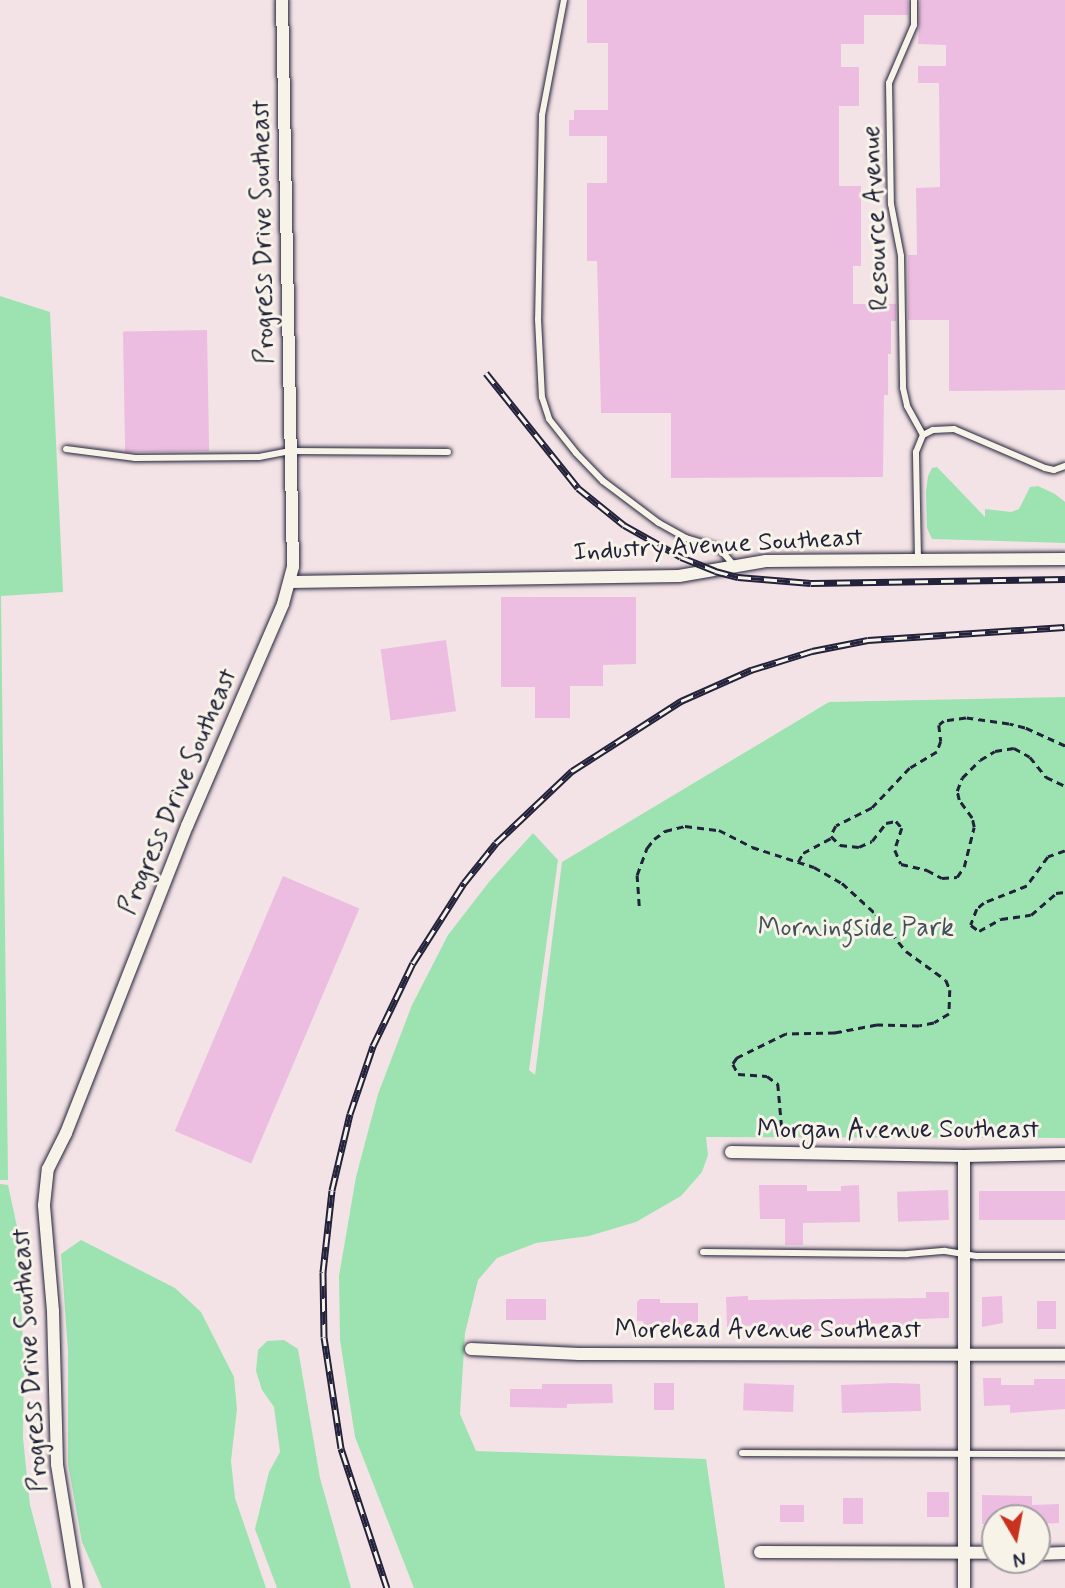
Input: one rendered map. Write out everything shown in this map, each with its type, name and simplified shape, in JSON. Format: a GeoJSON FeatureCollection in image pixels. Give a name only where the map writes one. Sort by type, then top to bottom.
{"type":"FeatureCollection","features":[{"type":"Feature","properties":{"kind":"street","name":"Progress Drive Southeast"},"geometry":{"type":"LineString","coordinates":[[77,1588],[57,1464],[53,1311],[44,1205],[48,1169],[290,582],[294,551],[282,0]]}},
{"type":"Feature","properties":{"kind":"street","name":"Industry Avenue Southeast"},"geometry":{"type":"LineString","coordinates":[[290,582],[679,576],[765,561],[1065,559]]}},
{"type":"Feature","properties":{"kind":"street","name":"Morgan Avenue Southeast"},"geometry":{"type":"LineString","coordinates":[[731,1152],[964,1156],[1065,1154]]}},
{"type":"Feature","properties":{"kind":"street"},"geometry":{"type":"LineString","coordinates":[[964,1156],[964,1588]]}},
{"type":"Feature","properties":{"kind":"street","name":"Morehead Avenue Southeast"},"geometry":{"type":"LineString","coordinates":[[471,1349],[579,1354],[1065,1355]]}},
{"type":"Feature","properties":{"kind":"street"},"geometry":{"type":"LineString","coordinates":[[760,1552],[981,1553]]}},
{"type":"Feature","properties":{"kind":"lane"},"geometry":{"type":"LineString","coordinates":[[564,0],[541,115],[538,319],[542,397],[550,419],[576,453],[603,481],[659,523],[686,538],[719,548],[736,567]]}},
{"type":"Feature","properties":{"kind":"lane","name":"Resource Avenue"},"geometry":{"type":"LineString","coordinates":[[914,0],[914,25],[889,83],[891,204],[901,256],[903,388],[907,406],[923,435]]}},
{"type":"Feature","properties":{"kind":"lane"},"geometry":{"type":"LineString","coordinates":[[918,559],[916,452],[923,435],[933,430],[954,429],[1045,468],[1064,469]]}},
{"type":"Feature","properties":{"kind":"lane"},"geometry":{"type":"LineString","coordinates":[[66,449],[135,458],[259,457],[291,451],[448,452]]}},
{"type":"Feature","properties":{"kind":"lane"},"geometry":{"type":"LineString","coordinates":[[703,1252],[1065,1256]]}},
{"type":"Feature","properties":{"kind":"lane"},"geometry":{"type":"LineString","coordinates":[[741,1453],[1065,1454]]}},
{"type":"Feature","properties":{"kind":"path"},"geometry":{"type":"LineString","coordinates":[[798,862],[803,853],[832,837],[836,826],[872,808],[910,768],[937,752],[941,741],[939,725],[944,721],[966,718],[1009,724],[1025,728],[1065,746]]}},
{"type":"Feature","properties":{"kind":"path"},"geometry":{"type":"LineString","coordinates":[[832,837],[840,845],[859,847],[872,841],[886,823],[896,821],[902,828],[895,850],[901,864],[928,870],[942,878],[957,877],[964,867],[974,827],[957,791],[962,778],[980,760],[995,751],[1014,748],[1030,757],[1046,777],[1065,786]]}},
{"type":"Feature","properties":{"kind":"path"},"geometry":{"type":"LineString","coordinates":[[639,906],[636,887],[647,848],[665,831],[685,826],[719,830],[752,847],[798,862],[842,883],[870,907],[906,951],[946,980],[949,1014],[926,1026],[877,1025],[835,1033],[786,1034],[737,1058],[733,1064],[738,1074],[767,1076],[778,1084],[783,1153]]}},
{"type":"Feature","properties":{"kind":"path"},"geometry":{"type":"LineString","coordinates":[[1065,851],[1048,857],[1027,886],[984,903],[977,909],[971,925],[979,931],[1001,919],[1031,915],[1056,893],[1065,892]]}},
{"type":"Feature","properties":{"kind":"green space"},"geometry":{"type":"Polygon","coordinates":[[[0,296],[50,312],[63,592],[1,596],[8,1180],[0,1180],[0,296]]]}},
{"type":"Feature","properties":{"kind":"green space"},"geometry":{"type":"Polygon","coordinates":[[[937,467],[985,517],[985,509],[1011,512],[1019,509],[1030,487],[1038,486],[1055,494],[1065,502],[1065,543],[932,539],[927,528],[926,492],[928,476],[932,468],[937,467]]]}},
{"type":"Feature","properties":{"kind":"green space","name":"Morningside Park"},"geometry":{"type":"Polygon","coordinates":[[[1065,697],[1065,1138],[706,1137],[708,1155],[702,1172],[681,1196],[636,1222],[589,1236],[536,1243],[497,1258],[478,1280],[465,1333],[460,1414],[476,1451],[706,1459],[725,1588],[414,1588],[355,1437],[340,1340],[339,1276],[356,1177],[378,1094],[412,1005],[448,935],[489,882],[533,833],[558,860],[529,1070],[535,1075],[562,862],[829,702],[1065,697]]]}},
{"type":"Feature","properties":{"kind":"green space"},"geometry":{"type":"Polygon","coordinates":[[[0,1184],[8,1185],[18,1231],[24,1363],[23,1438],[30,1505],[52,1588],[0,1588],[0,1184]]]}},
{"type":"Feature","properties":{"kind":"green space"},"geometry":{"type":"Polygon","coordinates":[[[81,1240],[175,1288],[201,1312],[234,1377],[237,1409],[231,1461],[235,1498],[266,1588],[102,1588],[82,1542],[68,1464],[68,1351],[61,1254],[81,1240]]]}},
{"type":"Feature","properties":{"kind":"green space"},"geometry":{"type":"Polygon","coordinates":[[[284,1340],[298,1349],[320,1478],[351,1588],[277,1588],[255,1529],[269,1472],[280,1452],[274,1407],[262,1390],[256,1371],[258,1350],[267,1341],[284,1340]]]}},
{"type":"Feature","properties":{"kind":"building"},"geometry":{"type":"Polygon","coordinates":[[[587,0],[908,0],[908,15],[864,15],[864,44],[841,44],[841,67],[859,67],[859,106],[839,106],[839,186],[861,186],[861,266],[853,266],[853,304],[896,304],[896,321],[891,321],[891,354],[888,354],[888,395],[884,395],[883,477],[671,478],[671,413],[601,413],[597,261],[587,261],[587,183],[607,183],[607,136],[569,136],[569,120],[574,120],[574,110],[608,110],[608,43],[587,43],[587,0]]]}},
{"type":"Feature","properties":{"kind":"building"},"geometry":{"type":"Polygon","coordinates":[[[920,0],[1065,0],[1065,390],[949,391],[949,320],[908,320],[908,255],[917,255],[916,188],[940,187],[939,83],[918,83],[918,66],[946,66],[946,45],[918,44],[920,0]]]}},
{"type":"Feature","properties":{"kind":"building"},"geometry":{"type":"Polygon","coordinates":[[[207,330],[209,451],[125,452],[123,331],[207,330]]]}},
{"type":"Feature","properties":{"kind":"building"},"geometry":{"type":"Polygon","coordinates":[[[501,597],[636,597],[636,664],[603,665],[603,686],[570,686],[570,718],[535,718],[535,687],[501,687],[501,597]]]}},
{"type":"Feature","properties":{"kind":"building"},"geometry":{"type":"Polygon","coordinates":[[[446,640],[456,711],[391,720],[381,649],[446,640]]]}},
{"type":"Feature","properties":{"kind":"building"},"geometry":{"type":"Polygon","coordinates":[[[283,876],[359,908],[251,1163],[175,1131],[283,876]]]}},
{"type":"Feature","properties":{"kind":"building"},"geometry":{"type":"Polygon","coordinates":[[[759,1185],[807,1185],[807,1191],[841,1191],[841,1186],[859,1185],[860,1222],[803,1223],[803,1245],[785,1245],[785,1219],[760,1219],[759,1185]]]}},
{"type":"Feature","properties":{"kind":"building"},"geometry":{"type":"Polygon","coordinates":[[[948,1190],[949,1220],[898,1222],[897,1192],[948,1190]]]}},
{"type":"Feature","properties":{"kind":"building"},"geometry":{"type":"Polygon","coordinates":[[[979,1191],[1065,1191],[1065,1220],[979,1220],[979,1191]]]}},
{"type":"Feature","properties":{"kind":"building"},"geometry":{"type":"Polygon","coordinates":[[[926,1292],[949,1292],[949,1318],[918,1319],[918,1328],[898,1329],[898,1323],[863,1324],[864,1330],[846,1331],[762,1331],[761,1325],[727,1327],[726,1297],[748,1296],[748,1300],[926,1298],[926,1292]]]}},
{"type":"Feature","properties":{"kind":"building"},"geometry":{"type":"Polygon","coordinates":[[[1002,1296],[1003,1323],[982,1327],[982,1297],[1002,1296]]]}},
{"type":"Feature","properties":{"kind":"building"},"geometry":{"type":"Polygon","coordinates":[[[506,1299],[546,1299],[546,1320],[506,1320],[506,1299]]]}},
{"type":"Feature","properties":{"kind":"building"},"geometry":{"type":"Polygon","coordinates":[[[640,1299],[660,1299],[660,1303],[698,1303],[698,1326],[644,1325],[643,1321],[637,1321],[637,1302],[640,1299]]]}},
{"type":"Feature","properties":{"kind":"building"},"geometry":{"type":"Polygon","coordinates":[[[1037,1301],[1056,1301],[1056,1329],[1037,1329],[1037,1301]]]}},
{"type":"Feature","properties":{"kind":"building"},"geometry":{"type":"Polygon","coordinates":[[[983,1378],[1001,1378],[1001,1385],[1034,1385],[1034,1379],[1065,1379],[1065,1409],[1010,1413],[1010,1405],[984,1406],[983,1378]]]}},
{"type":"Feature","properties":{"kind":"building"},"geometry":{"type":"Polygon","coordinates":[[[654,1383],[674,1383],[674,1410],[654,1410],[654,1383]]]}},
{"type":"Feature","properties":{"kind":"building"},"geometry":{"type":"Polygon","coordinates":[[[744,1383],[794,1385],[793,1412],[743,1410],[744,1383]]]}},
{"type":"Feature","properties":{"kind":"building"},"geometry":{"type":"Polygon","coordinates":[[[542,1384],[612,1384],[613,1403],[567,1404],[567,1408],[510,1407],[510,1389],[542,1389],[542,1384]]]}},
{"type":"Feature","properties":{"kind":"building"},"geometry":{"type":"Polygon","coordinates":[[[920,1384],[921,1411],[842,1413],[841,1385],[920,1384]]]}},
{"type":"Feature","properties":{"kind":"building"},"geometry":{"type":"Polygon","coordinates":[[[927,1492],[949,1492],[949,1517],[927,1517],[927,1492]]]}},
{"type":"Feature","properties":{"kind":"building"},"geometry":{"type":"Polygon","coordinates":[[[982,1495],[1032,1496],[1032,1504],[982,1504],[982,1495]]]}},
{"type":"Feature","properties":{"kind":"building"},"geometry":{"type":"Polygon","coordinates":[[[843,1498],[863,1498],[863,1524],[843,1524],[843,1498]]]}},
{"type":"Feature","properties":{"kind":"building"},"geometry":{"type":"Polygon","coordinates":[[[1051,1504],[1059,1504],[1059,1523],[1051,1523],[1051,1504]]]}},
{"type":"Feature","properties":{"kind":"building"},"geometry":{"type":"Polygon","coordinates":[[[780,1505],[804,1505],[804,1522],[780,1522],[780,1505]]]}},
{"type":"Feature","properties":{"kind":"railway"},"geometry":{"type":"LineString","coordinates":[[486,373],[578,488],[624,525],[681,557],[715,571],[738,577],[811,583],[1065,579]]}},
{"type":"Feature","properties":{"kind":"railway"},"geometry":{"type":"LineString","coordinates":[[387,1588],[341,1448],[324,1337],[323,1272],[332,1190],[350,1114],[373,1046],[413,963],[464,883],[496,843],[572,771],[681,701],[751,670],[812,651],[868,640],[1065,627]]}}]}
